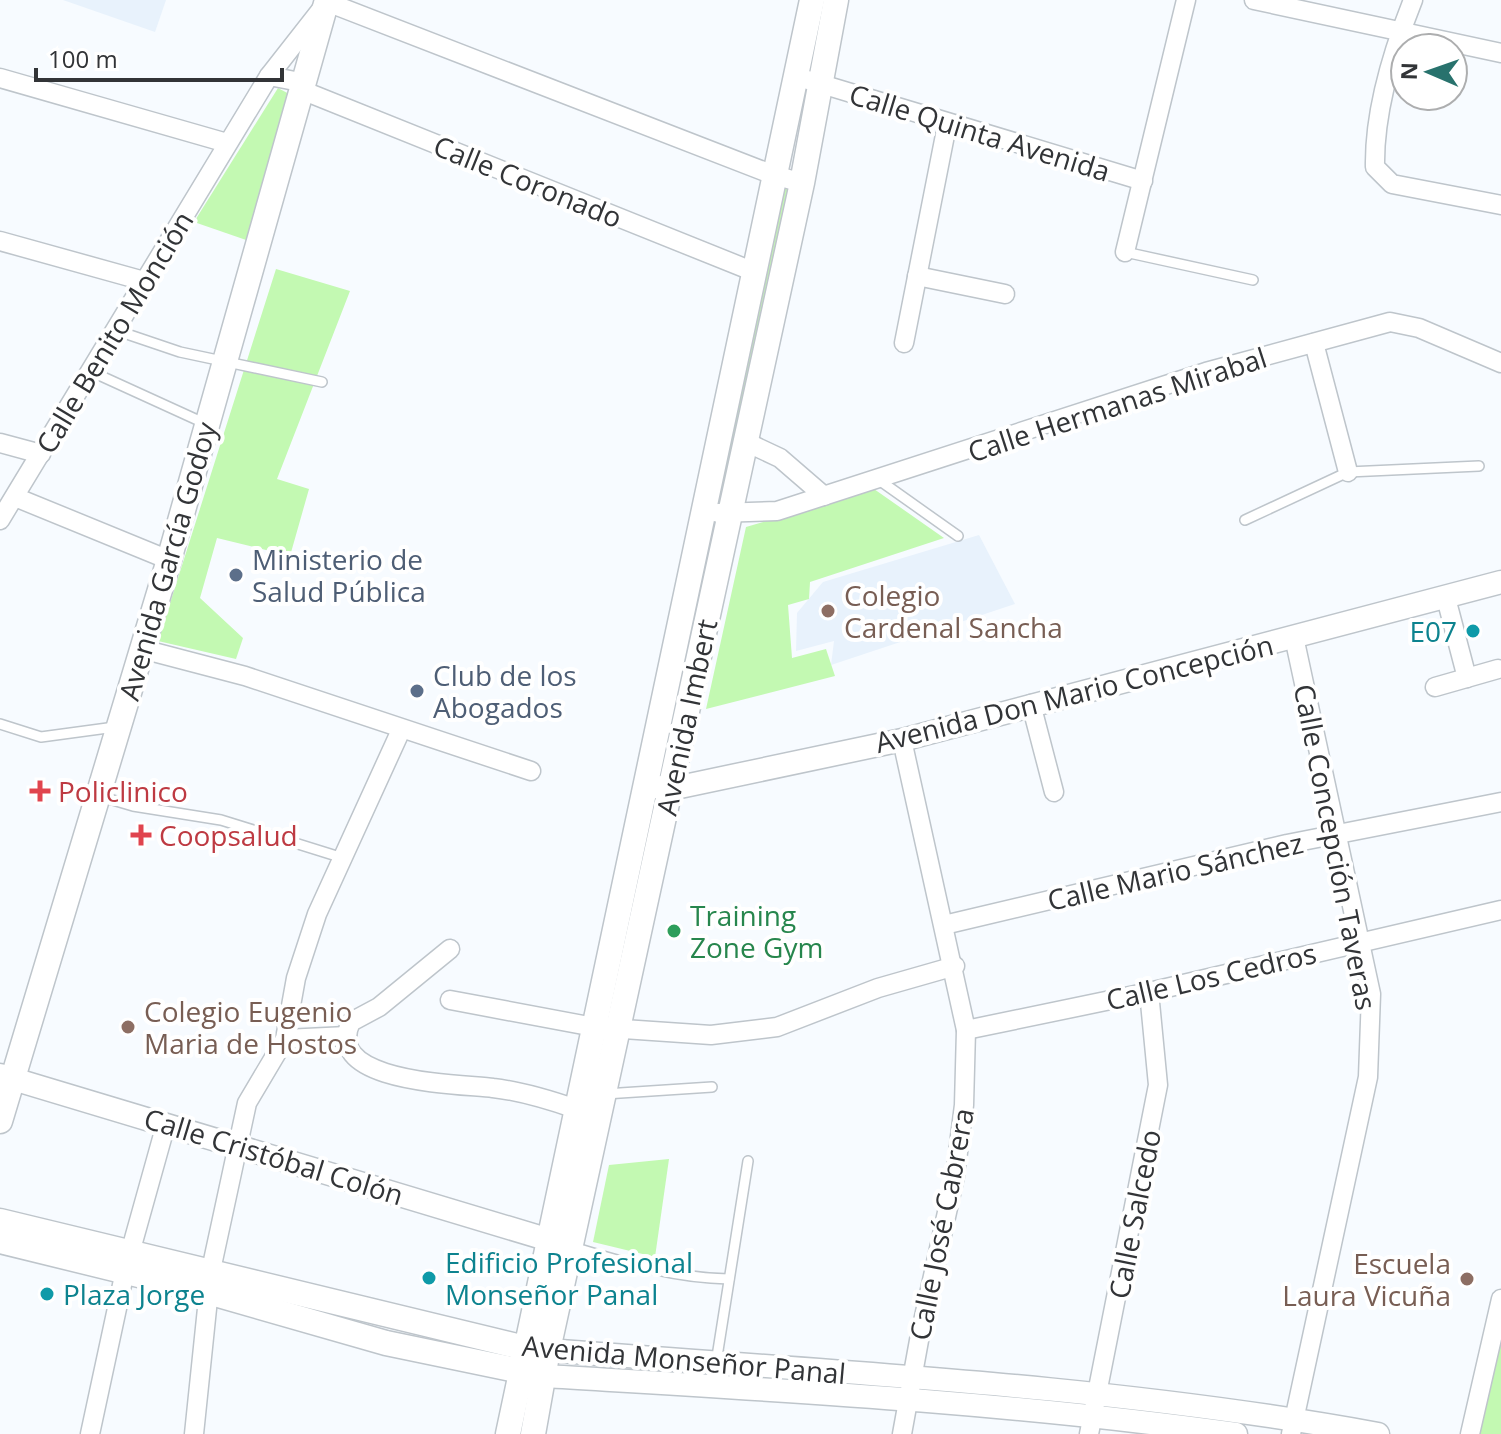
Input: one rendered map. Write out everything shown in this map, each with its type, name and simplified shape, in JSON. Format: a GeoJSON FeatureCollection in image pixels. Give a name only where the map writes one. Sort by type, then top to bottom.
{"type":"FeatureCollection","features":[{"type":"Feature","properties":{"kind":"main road","name":"Avenida Imbert"},"geometry":{"type":"LineString","coordinates":[[533,1434],[535,1361],[547,1239],[576,1109],[606,1028],[671,789],[802,183],[812,0]]}},
{"type":"Feature","properties":{"kind":"main road","name":"Avenida Imbert"},"geometry":{"type":"LineString","coordinates":[[508,1434],[571,1247],[605,1094],[606,1028],[645,786],[752,271],[775,175],[836,0]]}},
{"type":"Feature","properties":{"kind":"main road","name":"Avenida García Godoy"},"geometry":{"type":"LineString","coordinates":[[0,1121],[6,1077],[98,796],[169,560],[327,1]]}},
{"type":"Feature","properties":{"kind":"main road","name":"Avenida Monseñor Panal"},"geometry":{"type":"LineString","coordinates":[[0,1221],[128,1261],[535,1361]]}},
{"type":"Feature","properties":{"kind":"main road","name":"Avenida Monseñor Panal"},"geometry":{"type":"LineString","coordinates":[[0,1241],[128,1261]]}},
{"type":"Feature","properties":{"kind":"street"},"geometry":{"type":"LineString","coordinates":[[1125,252],[1186,0]]}},
{"type":"Feature","properties":{"kind":"street"},"geometry":{"type":"LineString","coordinates":[[1254,0],[1501,53]]}},
{"type":"Feature","properties":{"kind":"street"},"geometry":{"type":"LineString","coordinates":[[1413,0],[1400,31],[1374,145],[1375,167],[1392,184],[1501,205]]}},
{"type":"Feature","properties":{"kind":"street"},"geometry":{"type":"LineString","coordinates":[[327,1],[802,183]]}},
{"type":"Feature","properties":{"kind":"street","name":"Calle Benito Monción"},"geometry":{"type":"LineString","coordinates":[[0,520],[269,76],[327,1]]}},
{"type":"Feature","properties":{"kind":"street","name":"Calle Coronado"},"geometry":{"type":"LineString","coordinates":[[269,76],[295,81],[304,91],[752,271]]}},
{"type":"Feature","properties":{"kind":"street"},"geometry":{"type":"LineString","coordinates":[[0,78],[227,143]]}},
{"type":"Feature","properties":{"kind":"street","name":"Calle Quinta Avenida"},"geometry":{"type":"LineString","coordinates":[[807,80],[947,125],[1143,181]]}},
{"type":"Feature","properties":{"kind":"street"},"geometry":{"type":"LineString","coordinates":[[904,343],[947,125]]}},
{"type":"Feature","properties":{"kind":"street"},"geometry":{"type":"LineString","coordinates":[[0,241],[144,281]]}},
{"type":"Feature","properties":{"kind":"street"},"geometry":{"type":"LineString","coordinates":[[917,276],[1005,294]]}},
{"type":"Feature","properties":{"kind":"street","name":"Calle Hermanas Mirabal"},"geometry":{"type":"LineString","coordinates":[[703,511],[730,514],[777,511],[1206,372],[1390,322],[1419,328],[1501,363]]}},
{"type":"Feature","properties":{"kind":"street"},"geometry":{"type":"LineString","coordinates":[[1314,343],[1348,472]]}},
{"type":"Feature","properties":{"kind":"street"},"geometry":{"type":"LineString","coordinates":[[746,442],[780,458],[824,496]]}},
{"type":"Feature","properties":{"kind":"street"},"geometry":{"type":"LineString","coordinates":[[0,443],[41,454]]}},
{"type":"Feature","properties":{"kind":"street"},"geometry":{"type":"LineString","coordinates":[[15,497],[169,560]]}},
{"type":"Feature","properties":{"kind":"street","name":"Avenida Don Mario Concepción"},"geometry":{"type":"LineString","coordinates":[[645,786],[671,789],[902,740],[1501,582]]}},
{"type":"Feature","properties":{"kind":"street"},"geometry":{"type":"LineString","coordinates":[[1446,598],[1467,678]]}},
{"type":"Feature","properties":{"kind":"street","name":"Calle Concepción Taveras"},"geometry":{"type":"LineString","coordinates":[[1292,1426],[1368,1077],[1371,994],[1294,637]]}},
{"type":"Feature","properties":{"kind":"street"},"geometry":{"type":"LineString","coordinates":[[142,649],[245,676],[531,771]]}},
{"type":"Feature","properties":{"kind":"street"},"geometry":{"type":"LineString","coordinates":[[1435,687],[1498,669]]}},
{"type":"Feature","properties":{"kind":"street"},"geometry":{"type":"LineString","coordinates":[[1031,704],[1054,792]]}},
{"type":"Feature","properties":{"kind":"street"},"geometry":{"type":"LineString","coordinates":[[194,1434],[210,1281],[247,1103],[285,1039],[296,978],[317,914],[401,730]]}},
{"type":"Feature","properties":{"kind":"street","name":"Calle José Cabrera"},"geometry":{"type":"LineString","coordinates":[[902,740],[955,966],[966,1030],[964,1105],[955,1176],[902,1434]]}},
{"type":"Feature","properties":{"kind":"street","name":"Calle Mario Sánchez"},"geometry":{"type":"LineString","coordinates":[[944,925],[1337,834],[1501,802]]}},
{"type":"Feature","properties":{"kind":"street","name":"Calle Los Cedros"},"geometry":{"type":"LineString","coordinates":[[966,1030],[1149,992],[1501,910]]}},
{"type":"Feature","properties":{"kind":"street"},"geometry":{"type":"LineString","coordinates":[[450,949],[379,1007],[356,1017],[347,1036],[352,1049],[361,1059],[395,1078],[491,1087],[576,1109]]}},
{"type":"Feature","properties":{"kind":"street"},"geometry":{"type":"LineString","coordinates":[[450,1000],[606,1028],[711,1035],[777,1027],[878,988],[955,966]]}},
{"type":"Feature","properties":{"kind":"street","name":"Calle Salcedo"},"geometry":{"type":"LineString","coordinates":[[1094,1414],[1158,1085],[1149,992]]}},
{"type":"Feature","properties":{"kind":"street"},"geometry":{"type":"LineString","coordinates":[[285,1039],[347,1036]]}},
{"type":"Feature","properties":{"kind":"street","name":"Calle Cristóbal Colón"},"geometry":{"type":"LineString","coordinates":[[6,1077],[571,1247]]}},
{"type":"Feature","properties":{"kind":"street"},"geometry":{"type":"LineString","coordinates":[[90,1434],[128,1261],[166,1124]]}},
{"type":"Feature","properties":{"kind":"street"},"geometry":{"type":"LineString","coordinates":[[1470,1434],[1501,1299]]}},
{"type":"Feature","properties":{"kind":"street","name":"Avenida Monseñor Panal"},"geometry":{"type":"LineString","coordinates":[[535,1361],[911,1388]]}},
{"type":"Feature","properties":{"kind":"street","name":"Avenida Monseñor Panal"},"geometry":{"type":"LineString","coordinates":[[535,1361],[716,1363],[1236,1434]]}},
{"type":"Feature","properties":{"kind":"street","name":"Avenida Monseñor Panal"},"geometry":{"type":"LineString","coordinates":[[1094,1414],[1378,1434]]}},
{"type":"Feature","properties":{"kind":"lane"},"geometry":{"type":"LineString","coordinates":[[1125,252],[1253,280]]}},
{"type":"Feature","properties":{"kind":"lane"},"geometry":{"type":"LineString","coordinates":[[115,330],[180,352],[322,382]]}},
{"type":"Feature","properties":{"kind":"lane"},"geometry":{"type":"LineString","coordinates":[[90,371],[207,424]]}},
{"type":"Feature","properties":{"kind":"lane"},"geometry":{"type":"LineString","coordinates":[[1245,520],[1348,472],[1479,466]]}},
{"type":"Feature","properties":{"kind":"lane"},"geometry":{"type":"LineString","coordinates":[[877,479],[958,536]]}},
{"type":"Feature","properties":{"kind":"lane"},"geometry":{"type":"LineString","coordinates":[[0,724],[41,737],[82,729],[119,727]]}},
{"type":"Feature","properties":{"kind":"lane"},"geometry":{"type":"LineString","coordinates":[[98,796],[133,806],[221,820],[343,858]]}},
{"type":"Feature","properties":{"kind":"lane"},"geometry":{"type":"LineString","coordinates":[[605,1094],[712,1087]]}},
{"type":"Feature","properties":{"kind":"lane"},"geometry":{"type":"LineString","coordinates":[[716,1363],[748,1161]]}},
{"type":"Feature","properties":{"kind":"lane"},"geometry":{"type":"LineString","coordinates":[[571,1247],[651,1271],[692,1278],[729,1279]]}},
{"type":"Feature","properties":{"kind":"shaded area"},"geometry":{"type":"Polygon","coordinates":[[[63,0],[166,0],[155,32],[63,0]]]}},
{"type":"Feature","properties":{"kind":"shaded area"},"geometry":{"type":"Polygon","coordinates":[[[979,535],[1015,604],[831,665],[834,641],[796,651],[797,613],[823,582],[979,535]]]}},
{"type":"Feature","properties":{"kind":"green space"},"geometry":{"type":"Polygon","coordinates":[[[278,88],[291,95],[249,241],[194,222],[278,88]]]}},
{"type":"Feature","properties":{"kind":"green space"},"geometry":{"type":"Polygon","coordinates":[[[781,182],[798,186],[725,507],[712,507],[781,182]]]}},
{"type":"Feature","properties":{"kind":"green space"},"geometry":{"type":"Polygon","coordinates":[[[276,269],[350,291],[277,479],[309,489],[290,556],[217,538],[200,598],[243,638],[236,659],[158,641],[276,269]]]}},
{"type":"Feature","properties":{"kind":"green space"},"geometry":{"type":"Polygon","coordinates":[[[874,489],[944,538],[810,582],[809,599],[788,605],[792,658],[826,649],[835,676],[706,709],[746,527],[874,489]]]}},
{"type":"Feature","properties":{"kind":"green space"},"geometry":{"type":"Polygon","coordinates":[[[669,1159],[655,1257],[593,1242],[609,1165],[669,1159]]]}},
{"type":"Feature","properties":{"kind":"green space"},"geometry":{"type":"Polygon","coordinates":[[[1501,1339],[1501,1434],[1479,1434],[1501,1339]]]}},
{"type":"Feature","properties":{"kind":"place","name":"Ministerio de Salud Pública"},"geometry":{"type":"Point","coordinates":[236,575]}},
{"type":"Feature","properties":{"kind":"place","name":"Colegio Cardenal Sancha"},"geometry":{"type":"Point","coordinates":[828,611]}},
{"type":"Feature","properties":{"kind":"place","name":"E07"},"geometry":{"type":"Point","coordinates":[1473,631]}},
{"type":"Feature","properties":{"kind":"place","name":"Club de los Abogados"},"geometry":{"type":"Point","coordinates":[417,691]}},
{"type":"Feature","properties":{"kind":"place","name":"Policlinico"},"geometry":{"type":"Point","coordinates":[40,791]}},
{"type":"Feature","properties":{"kind":"place","name":"Coopsalud"},"geometry":{"type":"Point","coordinates":[141,835]}},
{"type":"Feature","properties":{"kind":"place","name":"Training Zone Gym"},"geometry":{"type":"Point","coordinates":[674,931]}},
{"type":"Feature","properties":{"kind":"place","name":"Colegio Eugenio Maria de Hostos"},"geometry":{"type":"Point","coordinates":[128,1027]}},
{"type":"Feature","properties":{"kind":"place","name":"Edificio Profesional Monseñor Panal"},"geometry":{"type":"Point","coordinates":[429,1278]}},
{"type":"Feature","properties":{"kind":"place","name":"Escuela Laura Vicuña"},"geometry":{"type":"Point","coordinates":[1467,1279]}},
{"type":"Feature","properties":{"kind":"place","name":"Plaza Jorge"},"geometry":{"type":"Point","coordinates":[47,1294]}}]}
